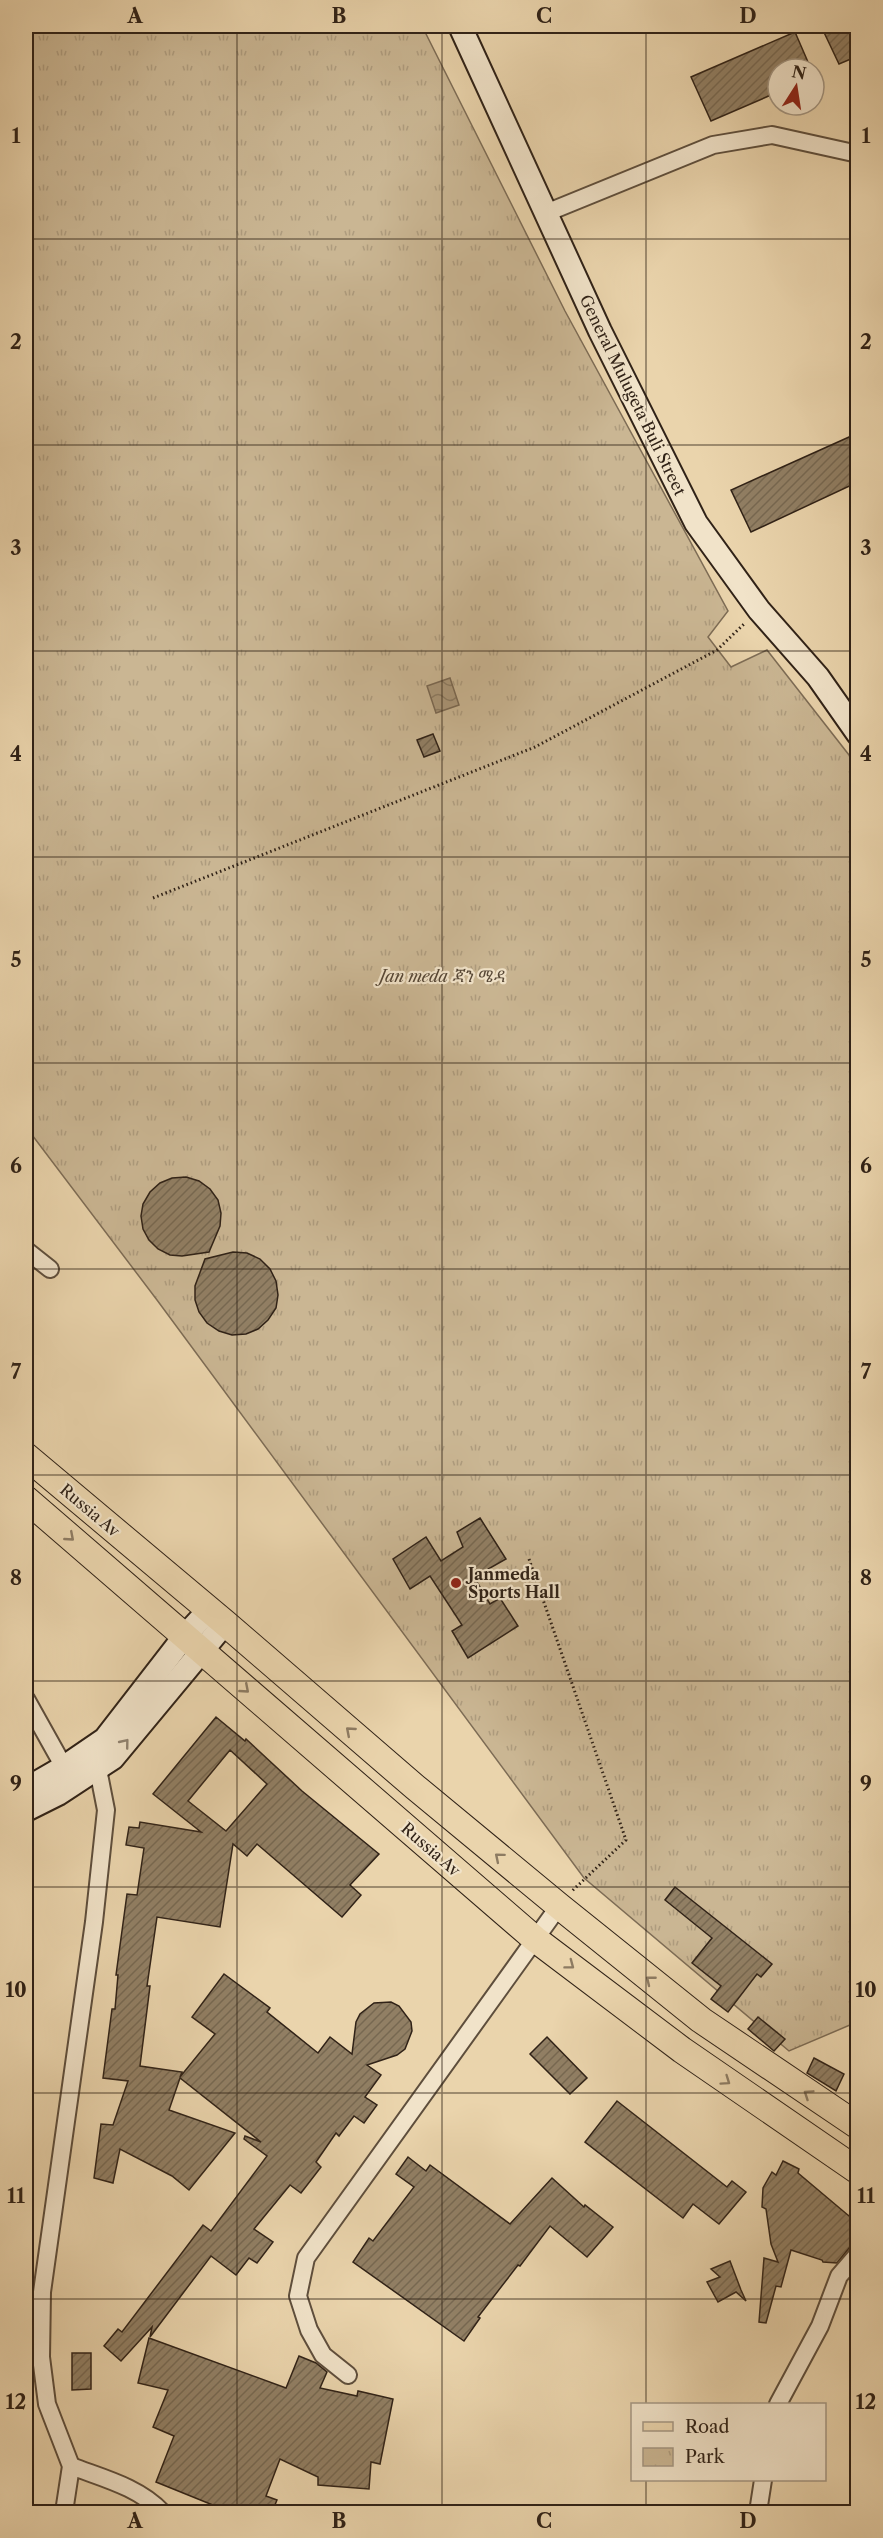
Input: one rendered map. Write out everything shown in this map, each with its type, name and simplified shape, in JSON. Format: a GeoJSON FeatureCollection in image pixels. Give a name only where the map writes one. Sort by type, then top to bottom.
{"type":"FeatureCollection","features":[{"type":"Feature","properties":{"kind":"main road","name":"General Mulugeta Buli Street"},"geometry":{"type":"LineString","coordinates":[[460,26],[600,331],[696,523],[759,610],[818,677],[858,734]]}},
{"type":"Feature","properties":{"kind":"main road","name":"Russia Av"},"geometry":{"type":"LineString","coordinates":[[26,1456],[217,1616],[415,1787],[559,1906],[701,2020],[858,2126]]}},
{"type":"Feature","properties":{"kind":"main road","name":"Russia Av"},"geometry":{"type":"LineString","coordinates":[[26,1499],[536,1939],[682,2050],[858,2171]]}},
{"type":"Feature","properties":{"kind":"main road"},"geometry":{"type":"LineString","coordinates":[[26,1810],[58,1794],[96,1758],[105,1739],[217,1616]]}},
{"type":"Feature","properties":{"kind":"main road"},"geometry":{"type":"LineString","coordinates":[[26,1789],[64,1767],[96,1758]]}},
{"type":"Feature","properties":{"kind":"street"},"geometry":{"type":"LineString","coordinates":[[546,213],[713,145],[772,135],[858,154]]}},
{"type":"Feature","properties":{"kind":"street"},"geometry":{"type":"LineString","coordinates":[[26,1250],[50,1269]]}},
{"type":"Feature","properties":{"kind":"street"},"geometry":{"type":"LineString","coordinates":[[26,1699],[64,1767]]}},
{"type":"Feature","properties":{"kind":"street"},"geometry":{"type":"LineString","coordinates":[[64,2512],[71,2466],[47,2404],[41,2357],[42,2292],[98,1882],[105,1810],[96,1758]]}},
{"type":"Feature","properties":{"kind":"street"},"geometry":{"type":"LineString","coordinates":[[348,2374],[323,2355],[309,2330],[298,2296],[306,2258],[559,1906]]}},
{"type":"Feature","properties":{"kind":"street"},"geometry":{"type":"LineString","coordinates":[[779,2403],[820,2326],[839,2276],[858,2254]]}},
{"type":"Feature","properties":{"kind":"street"},"geometry":{"type":"LineString","coordinates":[[71,2466],[128,2488],[151,2501],[162,2512]]}},
{"type":"Feature","properties":{"kind":"street"},"geometry":{"type":"LineString","coordinates":[[758,2512],[763,2481]]}},
{"type":"Feature","properties":{"kind":"path"},"geometry":{"type":"LineString","coordinates":[[26,167],[31,194],[26,198]]}},
{"type":"Feature","properties":{"kind":"path"},"geometry":{"type":"LineString","coordinates":[[153,898],[536,747],[717,650],[759,610]]}},
{"type":"Feature","properties":{"kind":"path"},"geometry":{"type":"LineString","coordinates":[[529,1559],[626,1840],[584,1878],[559,1906]]}},
{"type":"Feature","properties":{"kind":"green space","name":"Jan meda ጃን ሜዳ"},"geometry":{"type":"Polygon","coordinates":[[[26,26],[422,26],[565,311],[728,611],[708,637],[731,667],[767,650],[849,755],[857,774],[857,2022],[789,2051],[584,1878],[157,1300],[26,1127],[26,26]]]}},
{"type":"Feature","properties":{"kind":"water"},"geometry":{"type":"Polygon","coordinates":[[[450,678],[459,705],[436,713],[427,686],[450,678]]]}},
{"type":"Feature","properties":{"kind":"building"},"geometry":{"type":"Polygon","coordinates":[[[821,26],[858,26],[858,56],[839,64],[821,26]]]}},
{"type":"Feature","properties":{"kind":"building"},"geometry":{"type":"Polygon","coordinates":[[[795,32],[806,57],[766,57],[766,97],[711,121],[691,77],[795,32]]]}},
{"type":"Feature","properties":{"kind":"building"},"geometry":{"type":"Polygon","coordinates":[[[858,433],[858,482],[751,532],[731,490],[858,433]]]}},
{"type":"Feature","properties":{"kind":"building"},"geometry":{"type":"Polygon","coordinates":[[[433,734],[440,751],[424,757],[417,740],[433,734]]]}},
{"type":"Feature","properties":{"kind":"building"},"geometry":{"type":"Polygon","coordinates":[[[186,1177],[199,1181],[210,1189],[218,1200],[221,1213],[220,1226],[209,1252],[182,1256],[170,1255],[158,1249],[143,1229],[141,1216],[143,1204],[150,1192],[160,1183],[172,1178],[186,1177]]]}},
{"type":"Feature","properties":{"kind":"building"},"geometry":{"type":"Polygon","coordinates":[[[233,1252],[247,1253],[260,1259],[270,1269],[276,1281],[278,1295],[276,1308],[258,1329],[246,1334],[232,1335],[219,1331],[207,1323],[199,1312],[195,1300],[195,1286],[205,1259],[233,1252]]]}},
{"type":"Feature","properties":{"kind":"building","name":"Janmeda Sports Hall"},"geometry":{"type":"Polygon","coordinates":[[[480,1518],[506,1559],[474,1577],[490,1604],[500,1598],[518,1626],[468,1658],[452,1631],[462,1625],[430,1576],[410,1589],[393,1559],[426,1537],[441,1561],[463,1547],[457,1532],[480,1518]]]}},
{"type":"Feature","properties":{"kind":"building"},"geometry":{"type":"Polygon","coordinates":[[[216,1717],[245,1741],[246,1739],[302,1791],[379,1854],[350,1885],[361,1895],[342,1917],[257,1844],[247,1856],[233,1844],[220,1927],[157,1917],[147,1986],[150,1986],[140,2066],[182,2072],[180,2077],[215,2034],[192,2017],[224,1974],[270,2008],[267,2012],[318,2053],[330,2037],[352,2054],[356,2022],[360,2014],[374,2003],[391,2002],[399,2006],[411,2022],[412,2031],[405,2049],[397,2055],[367,2065],[381,2075],[365,2097],[377,2105],[364,2123],[354,2116],[339,2136],[336,2133],[316,2162],[321,2167],[301,2193],[290,2185],[254,2229],[273,2242],[257,2263],[249,2258],[236,2275],[211,2256],[150,2337],[152,2327],[121,2361],[104,2346],[118,2329],[122,2332],[203,2225],[211,2231],[267,2156],[244,2139],[245,2136],[261,2142],[180,2078],[169,2110],[235,2133],[189,2190],[172,2176],[120,2149],[113,2183],[94,2178],[101,2124],[113,2125],[128,2081],[103,2078],[112,2009],[115,2009],[118,1975],[116,1975],[127,1894],[137,1895],[144,1848],[126,1845],[129,1827],[139,1828],[140,1822],[201,1832],[153,1794],[216,1717]],[[230,1750],[188,1801],[226,1831],[267,1784],[230,1750]]]}},
{"type":"Feature","properties":{"kind":"building"},"geometry":{"type":"Polygon","coordinates":[[[675,1887],[772,1964],[761,1977],[757,1974],[728,2012],[711,1999],[721,1986],[692,1963],[712,1938],[665,1900],[675,1887]]]}},
{"type":"Feature","properties":{"kind":"building"},"geometry":{"type":"Polygon","coordinates":[[[758,2017],[785,2039],[774,2051],[748,2029],[758,2017]]]}},
{"type":"Feature","properties":{"kind":"building"},"geometry":{"type":"Polygon","coordinates":[[[547,2037],[587,2078],[570,2094],[530,2054],[547,2037]]]}},
{"type":"Feature","properties":{"kind":"building"},"geometry":{"type":"Polygon","coordinates":[[[814,2058],[844,2074],[836,2091],[807,2073],[814,2058]]]}},
{"type":"Feature","properties":{"kind":"building"},"geometry":{"type":"Polygon","coordinates":[[[617,2101],[727,2187],[732,2181],[746,2192],[719,2224],[693,2204],[683,2218],[585,2142],[617,2101]]]}},
{"type":"Feature","properties":{"kind":"building"},"geometry":{"type":"Polygon","coordinates":[[[408,2157],[426,2171],[430,2165],[510,2224],[552,2178],[584,2207],[585,2205],[613,2227],[587,2257],[550,2226],[478,2317],[480,2318],[464,2341],[353,2262],[369,2238],[373,2241],[414,2187],[396,2174],[408,2157]]]}},
{"type":"Feature","properties":{"kind":"building"},"geometry":{"type":"Polygon","coordinates":[[[783,2161],[799,2169],[798,2173],[849,2216],[858,2202],[858,2244],[850,2247],[837,2263],[823,2262],[791,2250],[781,2287],[776,2286],[766,2323],[759,2322],[764,2258],[778,2262],[771,2244],[766,2209],[762,2207],[763,2188],[772,2172],[776,2175],[783,2161]]]}},
{"type":"Feature","properties":{"kind":"building"},"geometry":{"type":"Polygon","coordinates":[[[730,2261],[746,2301],[736,2292],[718,2302],[707,2282],[720,2277],[711,2269],[730,2261]]]}},
{"type":"Feature","properties":{"kind":"building"},"geometry":{"type":"Polygon","coordinates":[[[149,2338],[286,2388],[299,2356],[316,2363],[327,2372],[320,2388],[357,2396],[358,2391],[393,2399],[380,2464],[371,2462],[369,2489],[318,2485],[318,2477],[280,2459],[266,2496],[277,2500],[272,2512],[230,2512],[156,2482],[174,2436],[153,2427],[168,2390],[138,2383],[149,2338]]]}},
{"type":"Feature","properties":{"kind":"building"},"geometry":{"type":"Polygon","coordinates":[[[72,2353],[91,2353],[91,2389],[72,2390],[72,2353]]]}},
{"type":"Feature","properties":{"kind":"place","name":"Janmeda Sports Hall"},"geometry":{"type":"Point","coordinates":[456,1583]}}]}
